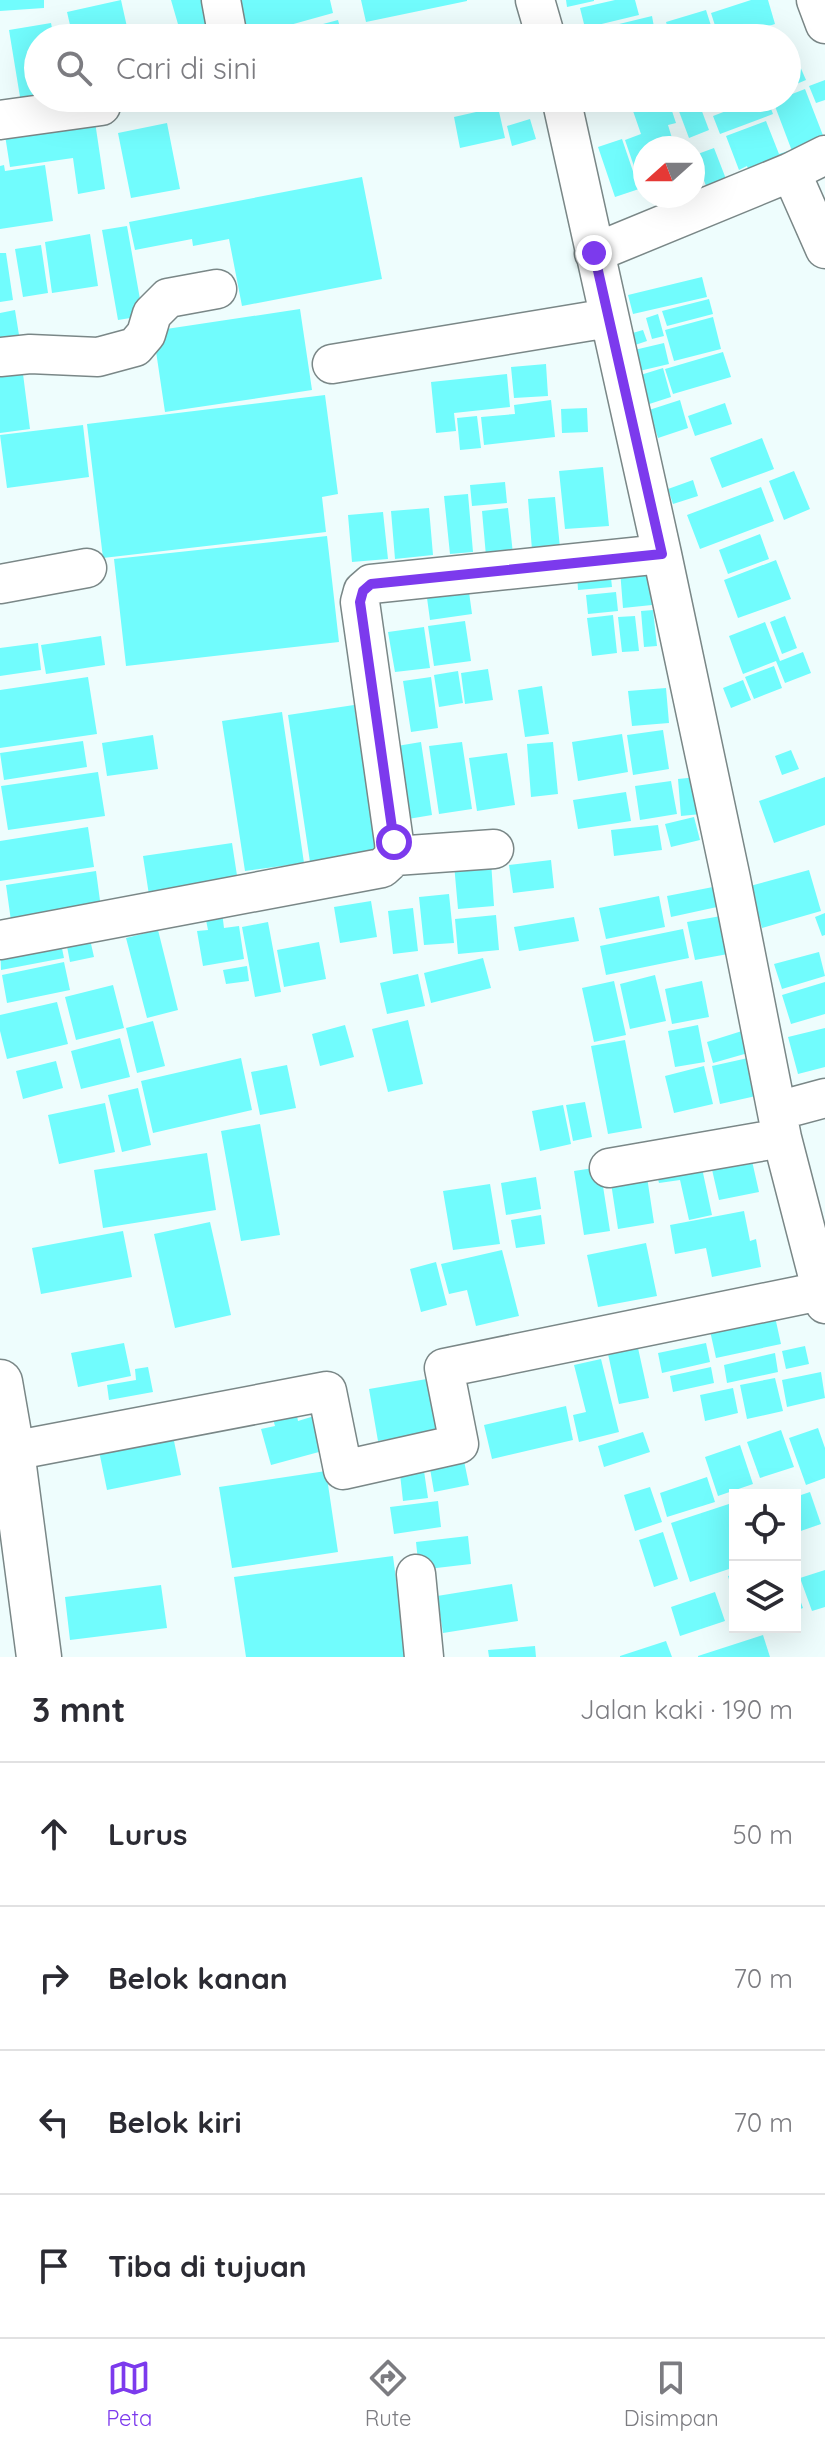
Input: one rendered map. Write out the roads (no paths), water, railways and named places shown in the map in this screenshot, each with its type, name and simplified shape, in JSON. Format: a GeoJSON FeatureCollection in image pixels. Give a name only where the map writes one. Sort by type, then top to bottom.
{"type":"FeatureCollection","features":[{"type":"Feature","properties":{"kind":"highway"},"geometry":{"type":"LineString","coordinates":[[0,1382],[12,1451],[9,1509],[39,1657]]}},
{"type":"Feature","properties":{"kind":"street"},"geometry":{"type":"LineString","coordinates":[[221,0],[225,24]]}},
{"type":"Feature","properties":{"kind":"street"},"geometry":{"type":"LineString","coordinates":[[535,0],[542,24]]}},
{"type":"Feature","properties":{"kind":"street"},"geometry":{"type":"LineString","coordinates":[[816,0],[825,24]]}},
{"type":"Feature","properties":{"kind":"street"},"geometry":{"type":"LineString","coordinates":[[0,120],[58,112]]}},
{"type":"Feature","properties":{"kind":"street"},"geometry":{"type":"LineString","coordinates":[[12,1451],[327,1391],[343,1470],[459,1444],[444,1368],[823,1298],[779,1124],[662,554],[564,112]]}},
{"type":"Feature","properties":{"kind":"street"},"geometry":{"type":"LineString","coordinates":[[594,253],[825,155]]}},
{"type":"Feature","properties":{"kind":"street"},"geometry":{"type":"LineString","coordinates":[[791,172],[825,249]]}},
{"type":"Feature","properties":{"kind":"street"},"geometry":{"type":"LineString","coordinates":[[0,357],[30,354],[98,357],[135,347],[146,334],[152,314],[168,298],[217,289]]}},
{"type":"Feature","properties":{"kind":"street"},"geometry":{"type":"LineString","coordinates":[[332,364],[609,318]]}},
{"type":"Feature","properties":{"kind":"street"},"geometry":{"type":"LineString","coordinates":[[395,856],[360,602],[363,591],[371,584],[662,554]]}},
{"type":"Feature","properties":{"kind":"street"},"geometry":{"type":"LineString","coordinates":[[0,584],[87,568]]}},
{"type":"Feature","properties":{"kind":"street"},"geometry":{"type":"LineString","coordinates":[[0,940],[370,871],[382,868],[395,856],[494,849]]}},
{"type":"Feature","properties":{"kind":"street"},"geometry":{"type":"LineString","coordinates":[[609,1168],[779,1124],[825,1098]]}},
{"type":"Feature","properties":{"kind":"street"},"geometry":{"type":"LineString","coordinates":[[416,1574],[424,1657]]}}]}
